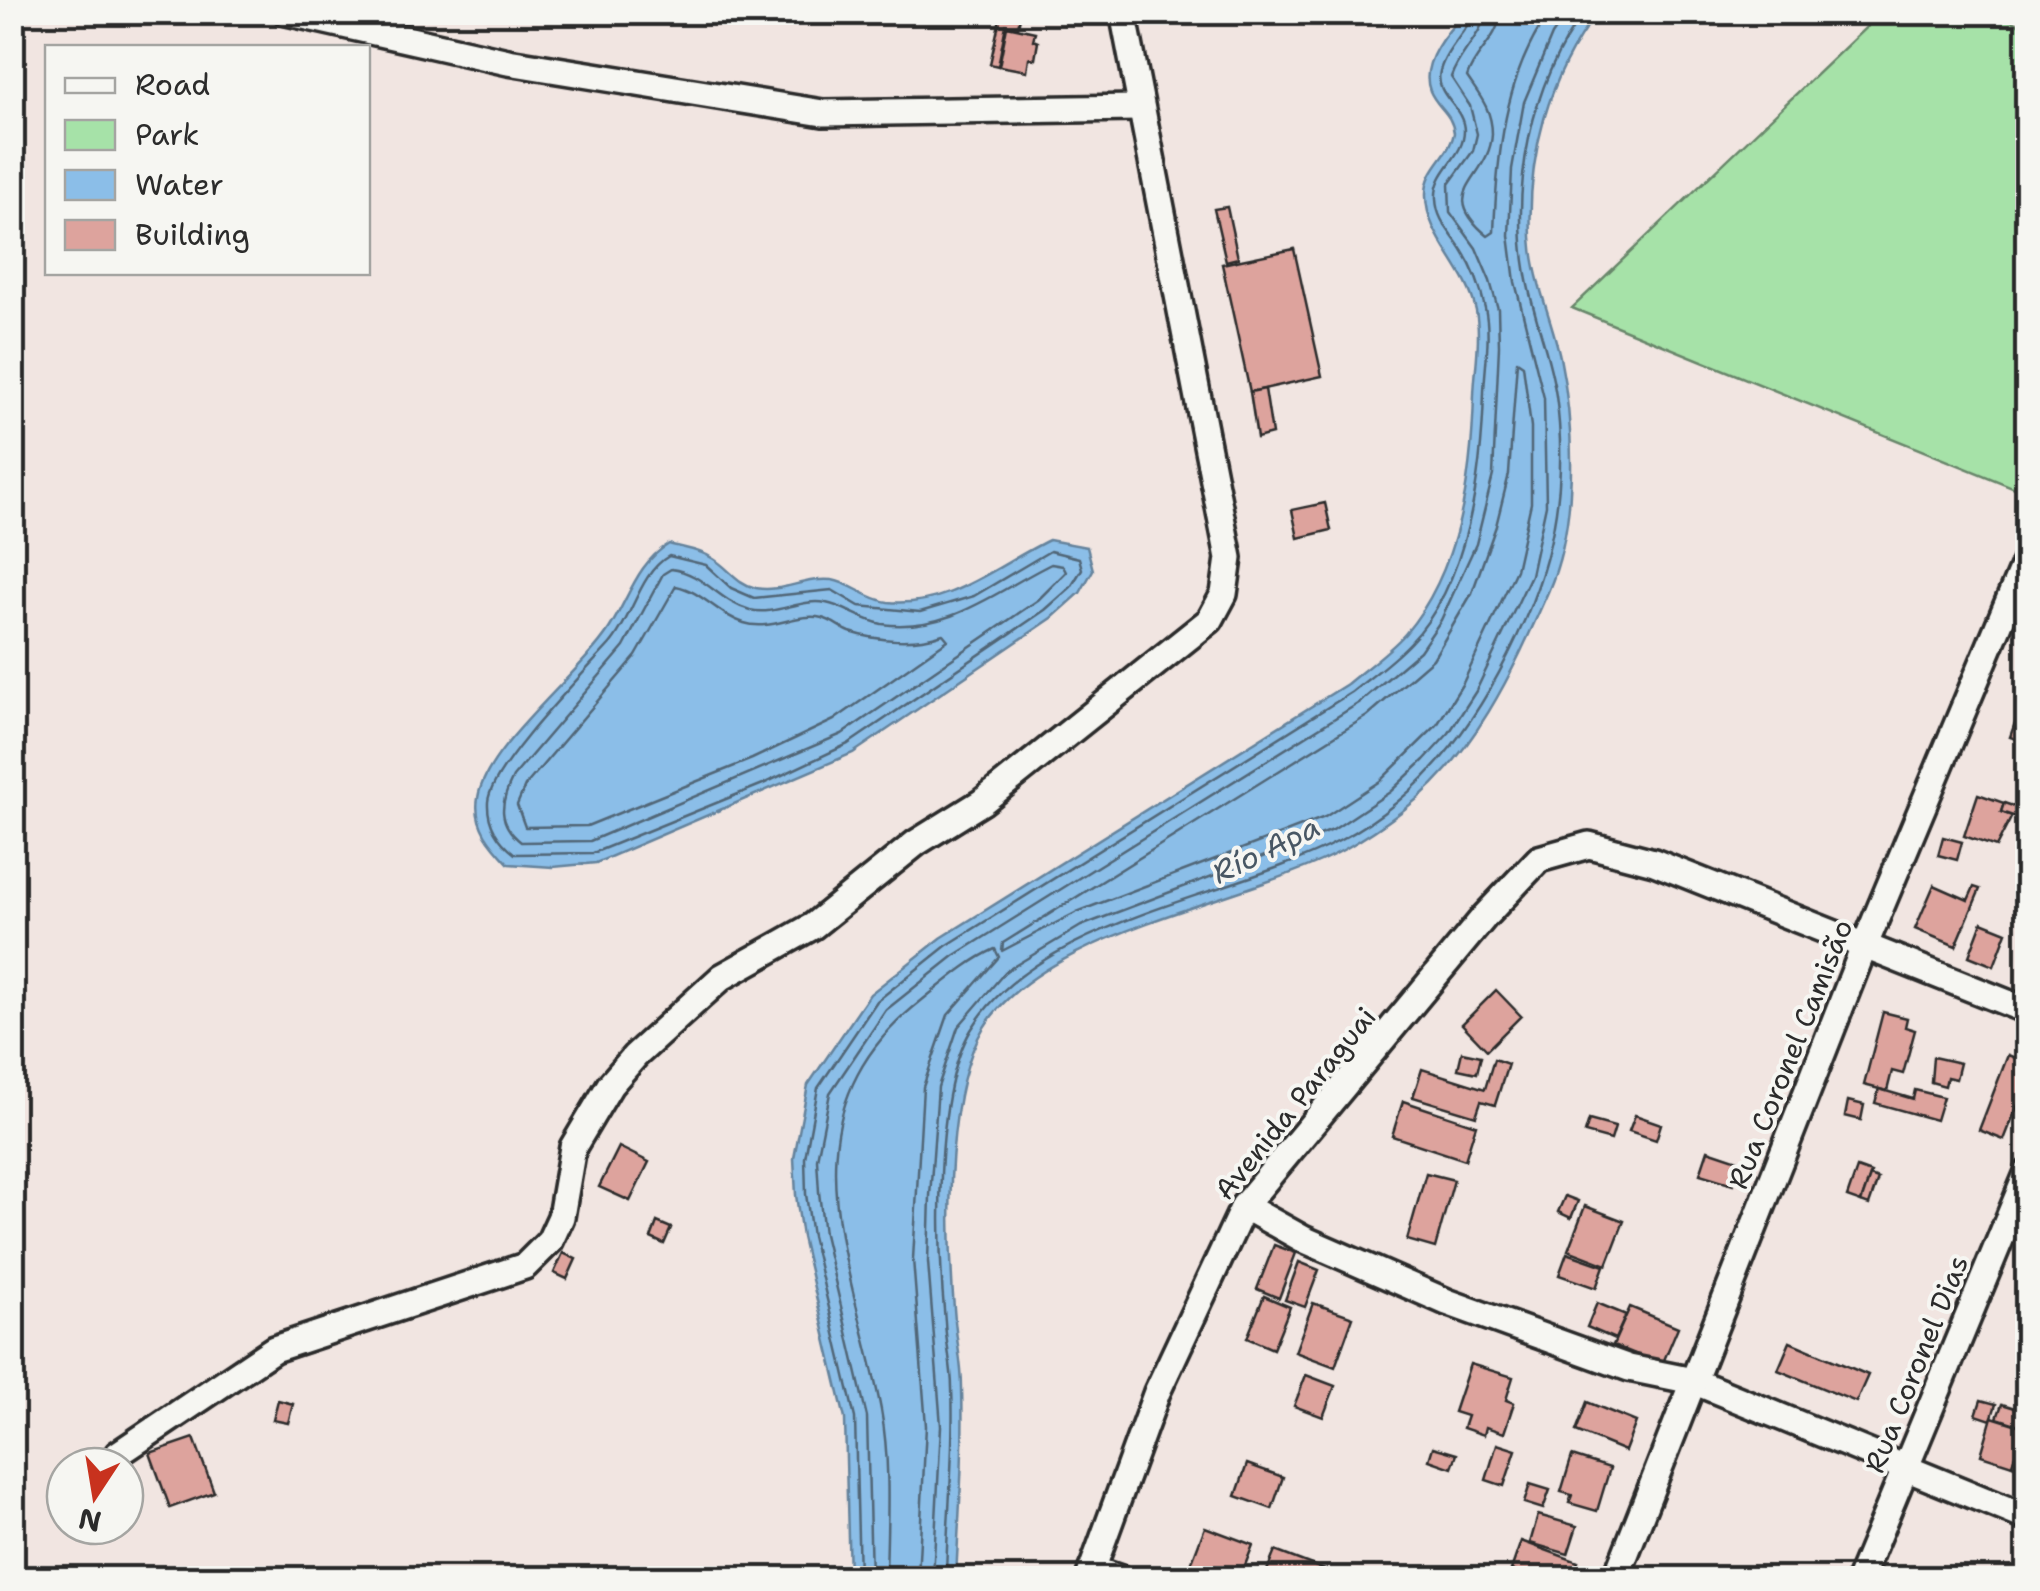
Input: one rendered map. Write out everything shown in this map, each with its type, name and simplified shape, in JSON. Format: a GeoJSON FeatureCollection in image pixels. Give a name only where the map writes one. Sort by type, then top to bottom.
{"type":"FeatureCollection","features":[{"type":"Feature","properties":{"kind":"street"},"geometry":{"type":"LineString","coordinates":[[286,12],[508,62],[823,113],[1138,108]]}},
{"type":"Feature","properties":{"kind":"street"},"geometry":{"type":"LineString","coordinates":[[130,1446],[274,1349],[525,1266],[550,1241],[561,1218],[573,1148],[610,1084],[635,1056],[722,976],[813,926],[916,843],[982,802],[1210,620],[1224,594],[1229,558],[1138,108],[1123,12]]}},
{"type":"Feature","properties":{"kind":"street","name":"Rua Coronel Camisão"},"geometry":{"type":"LineString","coordinates":[[1616,1578],[1864,947],[2028,555]]}},
{"type":"Feature","properties":{"kind":"street","name":"Avenida Paraguai"},"geometry":{"type":"LineString","coordinates":[[1090,1574],[1157,1392],[1244,1206],[1514,882],[1539,859],[1589,846],[1712,882],[1864,947]]}},
{"type":"Feature","properties":{"kind":"street"},"geometry":{"type":"LineString","coordinates":[[1864,947],[2028,1010]]}},
{"type":"Feature","properties":{"kind":"street","name":"Rua Coronel Dias"},"geometry":{"type":"LineString","coordinates":[[1860,1578],[2028,1172]]}},
{"type":"Feature","properties":{"kind":"street"},"geometry":{"type":"LineString","coordinates":[[1244,1206],[1317,1246],[1498,1322],[1628,1368],[1693,1381],[2028,1518]]}},
{"type":"Feature","properties":{"kind":"street"},"geometry":{"type":"LineString","coordinates":[[1090,1574],[1118,1578]]}},
{"type":"Feature","properties":{"kind":"green space"},"geometry":{"type":"Polygon","coordinates":[[[1882,12],[1994,13],[2027,28],[2027,493],[1572,308],[1882,12]]]}},
{"type":"Feature","properties":{"kind":"water","name":"Río Apa"},"geometry":{"type":"Polygon","coordinates":[[[1467,12],[1597,13],[1565,63],[1554,90],[1533,177],[1532,253],[1560,357],[1571,445],[1565,536],[1548,592],[1505,683],[1470,740],[1427,790],[1401,812],[1345,849],[1304,868],[1145,924],[1044,971],[1005,1002],[978,1038],[959,1101],[951,1177],[951,1254],[962,1412],[956,1578],[849,1578],[845,1419],[802,1237],[796,1195],[794,1158],[808,1085],[870,994],[941,938],[1347,684],[1399,641],[1424,609],[1439,581],[1459,520],[1473,426],[1476,311],[1464,280],[1432,224],[1426,194],[1430,176],[1454,133],[1430,91],[1428,69],[1444,37],[1467,12]]]}},
{"type":"Feature","properties":{"kind":"water"},"geometry":{"type":"Polygon","coordinates":[[[1049,540],[1087,547],[1093,570],[1080,593],[1052,618],[853,753],[596,863],[553,867],[509,864],[485,835],[478,818],[478,798],[497,757],[595,647],[641,571],[669,544],[708,555],[743,583],[756,588],[832,580],[880,600],[910,602],[952,592],[1049,540]]]}},
{"type":"Feature","properties":{"kind":"building"},"geometry":{"type":"Polygon","coordinates":[[[1001,14],[1020,17],[1018,27],[1006,25],[998,66],[990,64],[1001,14]]]}},
{"type":"Feature","properties":{"kind":"building"},"geometry":{"type":"Polygon","coordinates":[[[1007,26],[1035,32],[1035,59],[1029,58],[1027,71],[999,66],[1007,26]]]}},
{"type":"Feature","properties":{"kind":"building"},"geometry":{"type":"Polygon","coordinates":[[[1227,207],[1238,258],[1226,261],[1214,209],[1227,207]]]}},
{"type":"Feature","properties":{"kind":"building"},"geometry":{"type":"Polygon","coordinates":[[[1294,249],[1322,376],[1250,392],[1222,264],[1294,249]]]}},
{"type":"Feature","properties":{"kind":"building"},"geometry":{"type":"Polygon","coordinates":[[[1265,389],[1272,434],[1257,438],[1250,392],[1265,389]]]}},
{"type":"Feature","properties":{"kind":"building"},"geometry":{"type":"Polygon","coordinates":[[[1325,503],[1331,530],[1298,538],[1292,510],[1325,503]]]}},
{"type":"Feature","properties":{"kind":"building"},"geometry":{"type":"Polygon","coordinates":[[[2017,717],[2028,720],[2028,743],[2010,737],[2017,717]]]}},
{"type":"Feature","properties":{"kind":"building"},"geometry":{"type":"Polygon","coordinates":[[[1978,794],[2004,803],[2001,812],[2012,816],[1996,847],[1964,836],[1978,794]]]}},
{"type":"Feature","properties":{"kind":"building"},"geometry":{"type":"Polygon","coordinates":[[[2004,803],[2028,811],[2028,821],[2001,812],[2004,803]]]}},
{"type":"Feature","properties":{"kind":"building"},"geometry":{"type":"Polygon","coordinates":[[[1943,837],[1962,842],[1957,860],[1938,855],[1943,837]]]}},
{"type":"Feature","properties":{"kind":"building"},"geometry":{"type":"Polygon","coordinates":[[[1934,885],[1968,900],[1974,887],[1980,889],[1956,946],[1915,929],[1934,885]]]}},
{"type":"Feature","properties":{"kind":"building"},"geometry":{"type":"Polygon","coordinates":[[[1982,922],[2007,932],[1994,966],[1969,956],[1982,922]]]}},
{"type":"Feature","properties":{"kind":"building"},"geometry":{"type":"Polygon","coordinates":[[[1496,990],[1521,1016],[1487,1050],[1462,1024],[1496,990]]]}},
{"type":"Feature","properties":{"kind":"building"},"geometry":{"type":"Polygon","coordinates":[[[1883,1012],[1907,1018],[1905,1027],[1915,1030],[1903,1074],[1892,1071],[1887,1091],[1864,1085],[1883,1012]]]}},
{"type":"Feature","properties":{"kind":"building"},"geometry":{"type":"Polygon","coordinates":[[[1462,1052],[1481,1056],[1477,1073],[1458,1069],[1462,1052]]]}},
{"type":"Feature","properties":{"kind":"building"},"geometry":{"type":"Polygon","coordinates":[[[2008,1055],[2028,1063],[2028,1079],[2004,1140],[1979,1130],[2008,1055]]]}},
{"type":"Feature","properties":{"kind":"building"},"geometry":{"type":"Polygon","coordinates":[[[1933,1057],[1960,1063],[1956,1079],[1947,1077],[1945,1086],[1931,1082],[1933,1057]]]}},
{"type":"Feature","properties":{"kind":"building"},"geometry":{"type":"Polygon","coordinates":[[[1494,1059],[1508,1064],[1495,1105],[1481,1101],[1476,1116],[1413,1097],[1422,1069],[1485,1089],[1494,1059]]]}},
{"type":"Feature","properties":{"kind":"building"},"geometry":{"type":"Polygon","coordinates":[[[1879,1089],[1913,1099],[1915,1090],[1943,1097],[1936,1120],[1875,1103],[1879,1089]]]}},
{"type":"Feature","properties":{"kind":"building"},"geometry":{"type":"Polygon","coordinates":[[[1403,1101],[1476,1125],[1465,1160],[1392,1136],[1403,1101]]]}},
{"type":"Feature","properties":{"kind":"building"},"geometry":{"type":"Polygon","coordinates":[[[1848,1101],[1864,1105],[1861,1120],[1845,1116],[1848,1101]]]}},
{"type":"Feature","properties":{"kind":"building"},"geometry":{"type":"Polygon","coordinates":[[[1635,1115],[1661,1124],[1656,1140],[1629,1131],[1635,1115]]]}},
{"type":"Feature","properties":{"kind":"building"},"geometry":{"type":"Polygon","coordinates":[[[1589,1120],[1615,1127],[1611,1140],[1585,1133],[1589,1120]]]}},
{"type":"Feature","properties":{"kind":"building"},"geometry":{"type":"Polygon","coordinates":[[[619,1147],[649,1162],[630,1201],[599,1187],[619,1147]]]}},
{"type":"Feature","properties":{"kind":"building"},"geometry":{"type":"Polygon","coordinates":[[[1708,1150],[1741,1161],[1733,1184],[1700,1174],[1708,1150]]]}},
{"type":"Feature","properties":{"kind":"building"},"geometry":{"type":"Polygon","coordinates":[[[1857,1168],[1871,1173],[1861,1202],[1847,1197],[1857,1168]]]}},
{"type":"Feature","properties":{"kind":"building"},"geometry":{"type":"Polygon","coordinates":[[[1426,1173],[1454,1180],[1435,1248],[1407,1240],[1426,1173]]]}},
{"type":"Feature","properties":{"kind":"building"},"geometry":{"type":"Polygon","coordinates":[[[1870,1176],[1878,1179],[1869,1205],[1861,1202],[1870,1176]]]}},
{"type":"Feature","properties":{"kind":"building"},"geometry":{"type":"Polygon","coordinates":[[[1565,1196],[1578,1201],[1571,1218],[1558,1212],[1565,1196]]]}},
{"type":"Feature","properties":{"kind":"building"},"geometry":{"type":"Polygon","coordinates":[[[1585,1206],[1624,1221],[1607,1265],[1568,1250],[1585,1206]]]}},
{"type":"Feature","properties":{"kind":"building"},"geometry":{"type":"Polygon","coordinates":[[[657,1222],[671,1228],[664,1244],[651,1238],[657,1222]]]}},
{"type":"Feature","properties":{"kind":"building"},"geometry":{"type":"Polygon","coordinates":[[[1274,1245],[1296,1253],[1279,1298],[1257,1289],[1274,1245]]]}},
{"type":"Feature","properties":{"kind":"building"},"geometry":{"type":"Polygon","coordinates":[[[563,1253],[576,1259],[567,1279],[554,1273],[563,1253]]]}},
{"type":"Feature","properties":{"kind":"building"},"geometry":{"type":"Polygon","coordinates":[[[1567,1253],[1604,1266],[1596,1288],[1559,1275],[1567,1253]]]}},
{"type":"Feature","properties":{"kind":"building"},"geometry":{"type":"Polygon","coordinates":[[[1299,1262],[1319,1270],[1305,1307],[1285,1300],[1299,1262]]]}},
{"type":"Feature","properties":{"kind":"building"},"geometry":{"type":"Polygon","coordinates":[[[1264,1296],[1290,1307],[1273,1349],[1247,1338],[1264,1296]]]}},
{"type":"Feature","properties":{"kind":"building"},"geometry":{"type":"Polygon","coordinates":[[[1313,1303],[1353,1317],[1335,1367],[1295,1352],[1313,1303]]]}},
{"type":"Feature","properties":{"kind":"building"},"geometry":{"type":"Polygon","coordinates":[[[1597,1303],[1626,1315],[1615,1339],[1587,1327],[1597,1303]]]}},
{"type":"Feature","properties":{"kind":"building"},"geometry":{"type":"Polygon","coordinates":[[[1630,1307],[1678,1327],[1662,1365],[1613,1345],[1630,1307]]]}},
{"type":"Feature","properties":{"kind":"building"},"geometry":{"type":"Polygon","coordinates":[[[1790,1342],[1868,1375],[1856,1402],[1778,1370],[1790,1342]]]}},
{"type":"Feature","properties":{"kind":"building"},"geometry":{"type":"Polygon","coordinates":[[[1470,1364],[1513,1377],[1506,1400],[1514,1403],[1504,1433],[1486,1427],[1484,1435],[1463,1428],[1467,1416],[1454,1412],[1470,1364]]]}},
{"type":"Feature","properties":{"kind":"building"},"geometry":{"type":"Polygon","coordinates":[[[1306,1375],[1335,1386],[1323,1417],[1294,1406],[1306,1375]]]}},
{"type":"Feature","properties":{"kind":"building"},"geometry":{"type":"Polygon","coordinates":[[[278,1400],[293,1404],[288,1423],[273,1420],[278,1400]]]}},
{"type":"Feature","properties":{"kind":"building"},"geometry":{"type":"Polygon","coordinates":[[[1981,1400],[1996,1404],[1991,1420],[1976,1415],[1981,1400]]]}},
{"type":"Feature","properties":{"kind":"building"},"geometry":{"type":"Polygon","coordinates":[[[1587,1402],[1636,1422],[1625,1451],[1576,1431],[1587,1402]]]}},
{"type":"Feature","properties":{"kind":"building"},"geometry":{"type":"Polygon","coordinates":[[[2002,1404],[2028,1412],[2028,1428],[1997,1418],[2002,1404]]]}},
{"type":"Feature","properties":{"kind":"building"},"geometry":{"type":"Polygon","coordinates":[[[1992,1417],[2024,1427],[2012,1465],[1981,1455],[1992,1417]]]}},
{"type":"Feature","properties":{"kind":"building"},"geometry":{"type":"Polygon","coordinates":[[[2024,1427],[2028,1428],[2028,1452],[2022,1468],[2012,1465],[2024,1427]]]}},
{"type":"Feature","properties":{"kind":"building"},"geometry":{"type":"Polygon","coordinates":[[[194,1438],[214,1492],[170,1508],[150,1453],[194,1438]]]}},
{"type":"Feature","properties":{"kind":"building"},"geometry":{"type":"Polygon","coordinates":[[[1497,1444],[1516,1450],[1504,1486],[1486,1480],[1497,1444]]]}},
{"type":"Feature","properties":{"kind":"building"},"geometry":{"type":"Polygon","coordinates":[[[1433,1447],[1457,1454],[1452,1468],[1429,1460],[1433,1447]]]}},
{"type":"Feature","properties":{"kind":"building"},"geometry":{"type":"Polygon","coordinates":[[[1572,1456],[1610,1468],[1597,1511],[1569,1503],[1572,1495],[1561,1492],[1572,1456]]]}},
{"type":"Feature","properties":{"kind":"building"},"geometry":{"type":"Polygon","coordinates":[[[1247,1464],[1283,1477],[1272,1509],[1236,1496],[1247,1464]]]}},
{"type":"Feature","properties":{"kind":"building"},"geometry":{"type":"Polygon","coordinates":[[[1530,1484],[1550,1490],[1543,1509],[1524,1503],[1530,1484]]]}},
{"type":"Feature","properties":{"kind":"building"},"geometry":{"type":"Polygon","coordinates":[[[1538,1515],[1577,1526],[1568,1554],[1530,1543],[1538,1515]]]}},
{"type":"Feature","properties":{"kind":"building"},"geometry":{"type":"Polygon","coordinates":[[[1205,1527],[1253,1545],[1240,1578],[1186,1577],[1205,1527]]]}},
{"type":"Feature","properties":{"kind":"building"},"geometry":{"type":"Polygon","coordinates":[[[1521,1541],[1578,1562],[1572,1578],[1534,1578],[1511,1570],[1521,1541]]]}},
{"type":"Feature","properties":{"kind":"building"},"geometry":{"type":"Polygon","coordinates":[[[1275,1551],[1325,1570],[1321,1578],[1264,1578],[1275,1551]]]}}]}
